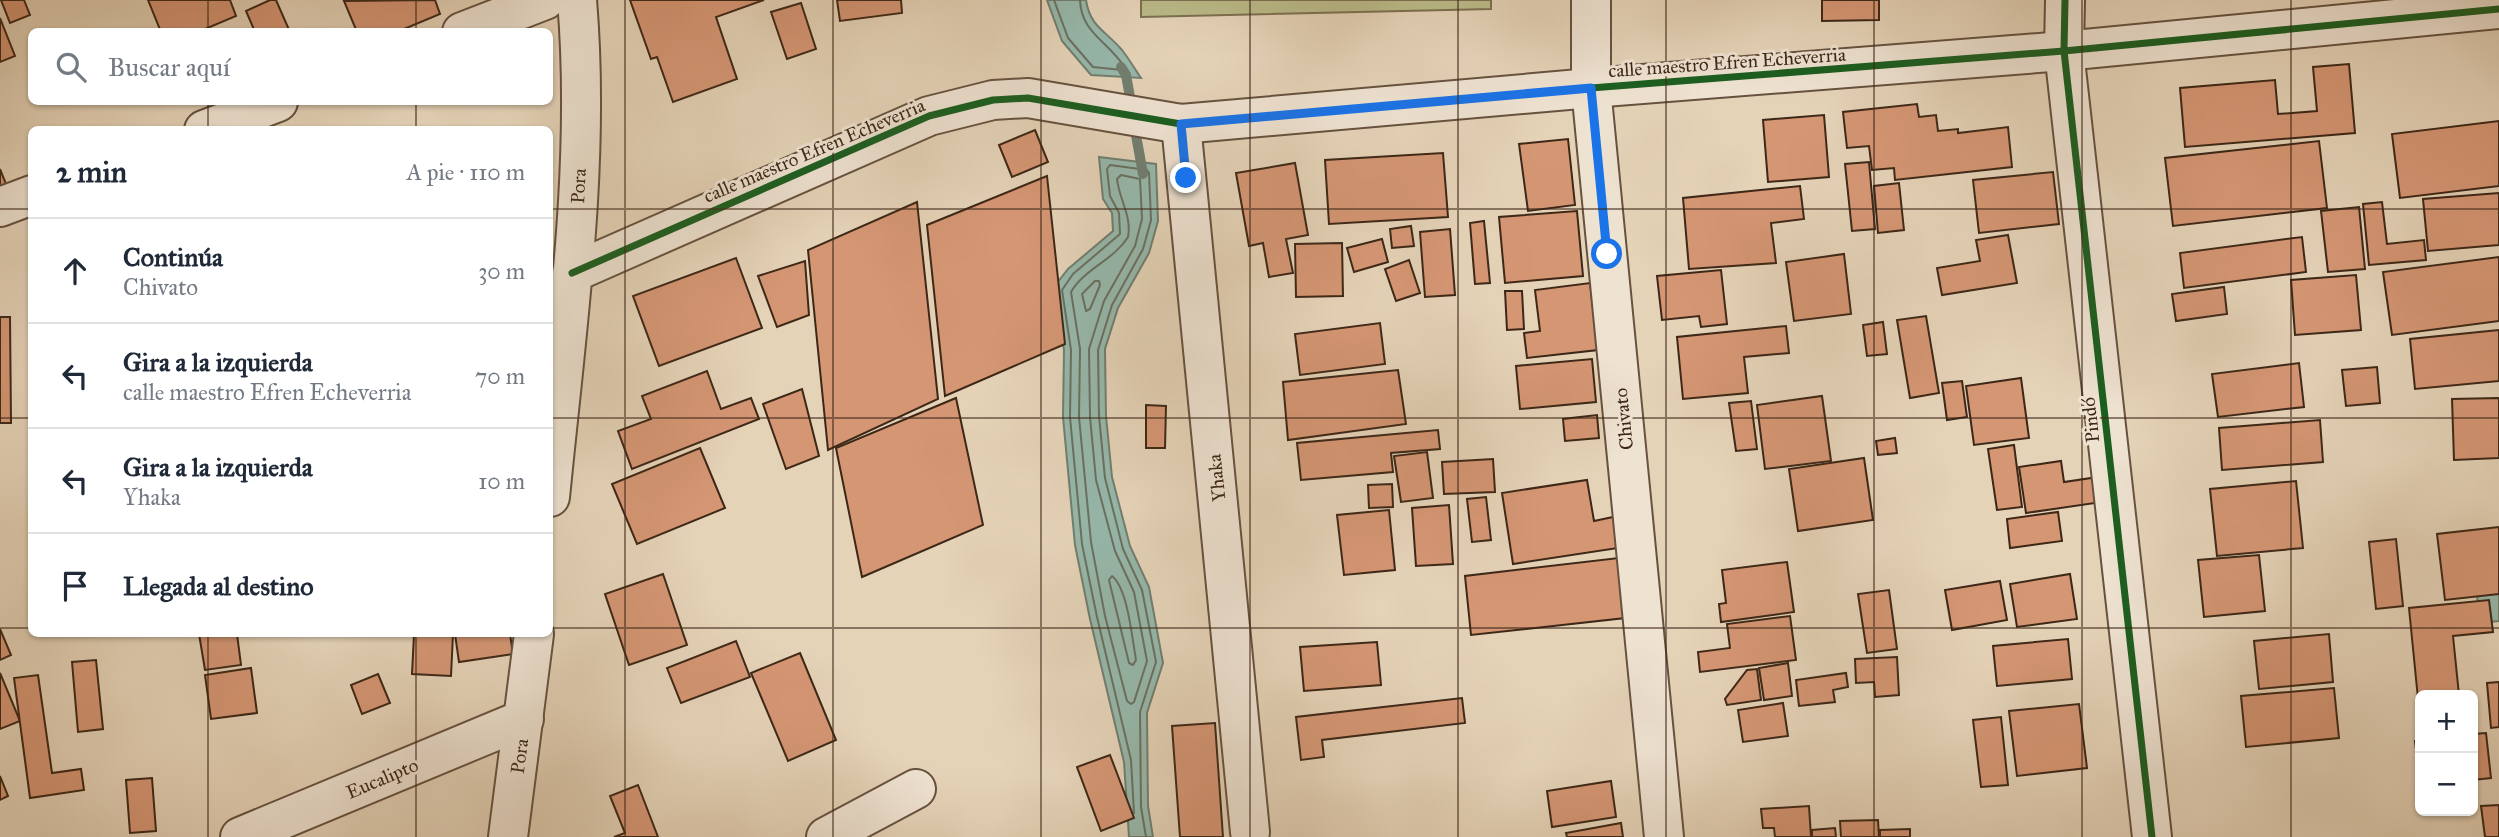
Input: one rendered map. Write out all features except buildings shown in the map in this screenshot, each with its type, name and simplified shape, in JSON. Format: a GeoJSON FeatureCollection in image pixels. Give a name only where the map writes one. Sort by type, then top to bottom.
{"type":"FeatureCollection","features":[{"type":"Feature","properties":{"kind":"street"},"geometry":{"type":"LineString","coordinates":[[472,28],[545,0]]}},
{"type":"Feature","properties":{"kind":"street","name":"Pora"},"geometry":{"type":"LineString","coordinates":[[553,466],[572,273],[581,135],[577,0]]}},
{"type":"Feature","properties":{"kind":"street","name":"Chivato"},"geometry":{"type":"LineString","coordinates":[[1591,0],[1591,88],[1664,837]]}},
{"type":"Feature","properties":{"kind":"street","name":"Pindó"},"geometry":{"type":"LineString","coordinates":[[2065,0],[2064,51],[2152,837]]}},
{"type":"Feature","properties":{"kind":"street","name":"calle maestro Efren Echeverria"},"geometry":{"type":"LineString","coordinates":[[572,273],[929,117],[993,100],[1028,99],[1164,121],[2064,51],[2499,9]]}},
{"type":"Feature","properties":{"kind":"street"},"geometry":{"type":"LineString","coordinates":[[215,126],[270,105]]}},
{"type":"Feature","properties":{"kind":"street","name":"Yhaka"},"geometry":{"type":"LineString","coordinates":[[1164,121],[1251,832]]}},
{"type":"Feature","properties":{"kind":"street"},"geometry":{"type":"LineString","coordinates":[[0,207],[28,196]]}},
{"type":"Feature","properties":{"kind":"street","name":"Pora"},"geometry":{"type":"LineString","coordinates":[[508,837],[534,637]]}},
{"type":"Feature","properties":{"kind":"street","name":"Eucalipto"},"geometry":{"type":"LineString","coordinates":[[240,837],[524,719]]}},
{"type":"Feature","properties":{"kind":"street"},"geometry":{"type":"LineString","coordinates":[[826,837],[916,789]]}},
{"type":"Feature","properties":{"kind":"green space"},"geometry":{"type":"Polygon","coordinates":[[[1141,0],[1491,0],[1491,9],[1141,17],[1141,0]]]}},
{"type":"Feature","properties":{"kind":"water"},"geometry":{"type":"Polygon","coordinates":[[[1047,0],[1086,0],[1095,23],[1122,50],[1141,78],[1091,75],[1062,41],[1047,0]]]}},
{"type":"Feature","properties":{"kind":"water"},"geometry":{"type":"Polygon","coordinates":[[[1099,157],[1156,164],[1158,221],[1149,253],[1118,308],[1105,349],[1106,416],[1112,477],[1130,546],[1149,587],[1163,663],[1147,713],[1148,806],[1153,837],[1129,837],[1124,762],[1075,545],[1063,417],[1064,350],[1054,287],[1068,269],[1113,231],[1112,213],[1103,199],[1099,157]]]}},
{"type":"Feature","properties":{"kind":"water"},"geometry":{"type":"Polygon","coordinates":[[[2499,592],[2499,621],[2479,623],[2477,594],[2499,592]]]}},
{"type":"Feature","properties":{"kind":"waterway"},"geometry":{"type":"LineString","coordinates":[[1121,67],[1126,75],[1132,108]]}},
{"type":"Feature","properties":{"kind":"waterway"},"geometry":{"type":"LineString","coordinates":[[1134,124],[1143,174]]}},
{"type":"Feature","properties":{"kind":"cycle path"},"geometry":{"type":"LineString","coordinates":[[2065,0],[2064,51],[2152,837]]}},
{"type":"Feature","properties":{"kind":"cycle path"},"geometry":{"type":"LineString","coordinates":[[572,273],[929,116],[993,100],[1028,98],[1181,124],[2064,51],[2499,9]]}},
{"type":"Feature","properties":{"kind":"route"},"geometry":{"type":"LineString","coordinates":[[1186,178],[1181,124],[1591,88],[1607,254]]}}]}
